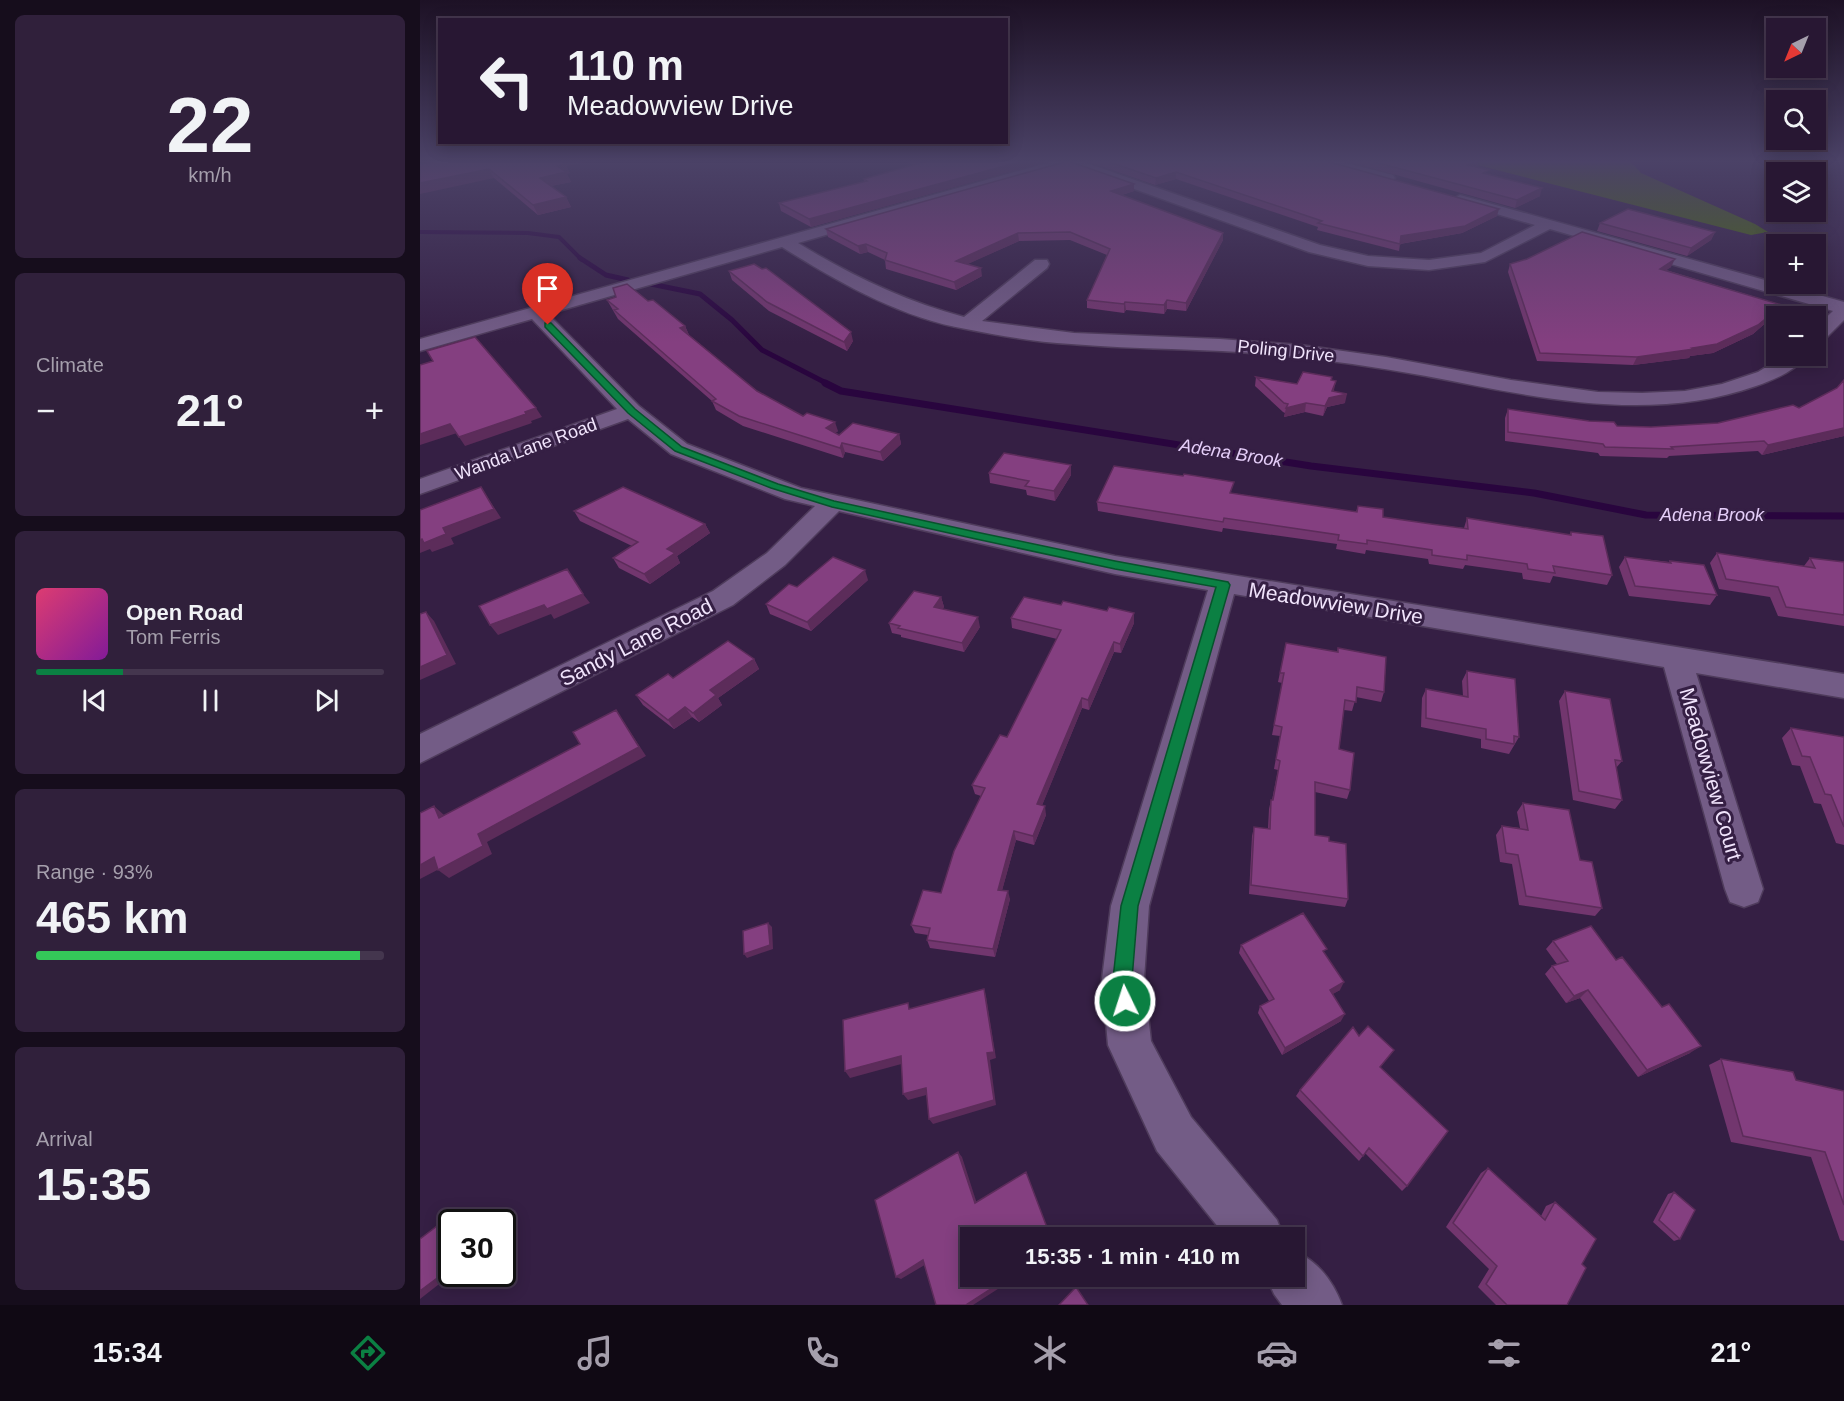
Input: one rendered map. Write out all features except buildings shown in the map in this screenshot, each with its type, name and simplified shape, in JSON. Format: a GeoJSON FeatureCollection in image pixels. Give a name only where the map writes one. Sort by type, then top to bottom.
{"type":"FeatureCollection","features":[{"type":"Feature","properties":{"kind":"street"},"geometry":{"type":"LineString","coordinates":[[420,345],[851,222]]}},
{"type":"Feature","properties":{"kind":"street"},"geometry":{"type":"LineString","coordinates":[[1240,222],[1315,249],[1368,261],[1429,265],[1485,256],[1548,224]]}},
{"type":"Feature","properties":{"kind":"street"},"geometry":{"type":"LineString","coordinates":[[1541,222],[1844,309],[1826,327]]}},
{"type":"Feature","properties":{"kind":"street","name":"Poling Drive"},"geometry":{"type":"LineString","coordinates":[[784,241],[826,267],[883,297],[967,324],[1019,333],[1076,339],[1256,347],[1349,357],[1566,396],[1614,399],[1674,397],[1726,390],[1767,375],[1781,366]]}},
{"type":"Feature","properties":{"kind":"street"},"geometry":{"type":"LineString","coordinates":[[967,324],[1041,264]]}},
{"type":"Feature","properties":{"kind":"street","name":"Meadowview Drive"},"geometry":{"type":"LineString","coordinates":[[535,312],[631,411],[679,449],[794,494],[1115,565],[1223,585],[1844,686]]}},
{"type":"Feature","properties":{"kind":"street","name":"Wanda Lane Road"},"geometry":{"type":"LineString","coordinates":[[420,487],[631,411]]}},
{"type":"Feature","properties":{"kind":"street","name":"Sandy Lane Road"},"geometry":{"type":"LineString","coordinates":[[420,749],[723,598],[776,560],[832,504]]}},
{"type":"Feature","properties":{"kind":"street"},"geometry":{"type":"LineString","coordinates":[[1223,585],[1130,906],[1123,979],[1130,1045],[1174,1134],[1250,1227]]}},
{"type":"Feature","properties":{"kind":"street","name":"Meadowview Court"},"geometry":{"type":"LineString","coordinates":[[1677,659],[1744,889]]}},
{"type":"Feature","properties":{"kind":"street"},"geometry":{"type":"LineString","coordinates":[[1301,1287],[1316,1305]]}},
{"type":"Feature","properties":{"kind":"green space"},"geometry":{"type":"Polygon","coordinates":[[[1700,222],[1750,222],[1768,232],[1751,235],[1700,222]]]}},
{"type":"Feature","properties":{"kind":"waterway","name":"Adena Brook"},"geometry":{"type":"LineString","coordinates":[[420,232],[528,233],[559,237],[580,258]]}},
{"type":"Feature","properties":{"kind":"waterway","name":"Adena Brook"},"geometry":{"type":"LineString","coordinates":[[580,258],[606,275],[628,280]]}},
{"type":"Feature","properties":{"kind":"waterway","name":"Adena Brook"},"geometry":{"type":"LineString","coordinates":[[651,284],[700,294],[732,320],[762,350],[828,384]]}},
{"type":"Feature","properties":{"kind":"waterway","name":"Adena Brook"},"geometry":{"type":"LineString","coordinates":[[825,383],[841,391],[1311,466],[1534,493],[1646,515],[1844,516]]}},
{"type":"Feature","properties":{"kind":"route"},"geometry":{"type":"LineString","coordinates":[[548,325],[631,411],[679,449],[794,494],[976,536],[1223,585],[1130,906],[1123,979],[1125,1001]]}}]}
